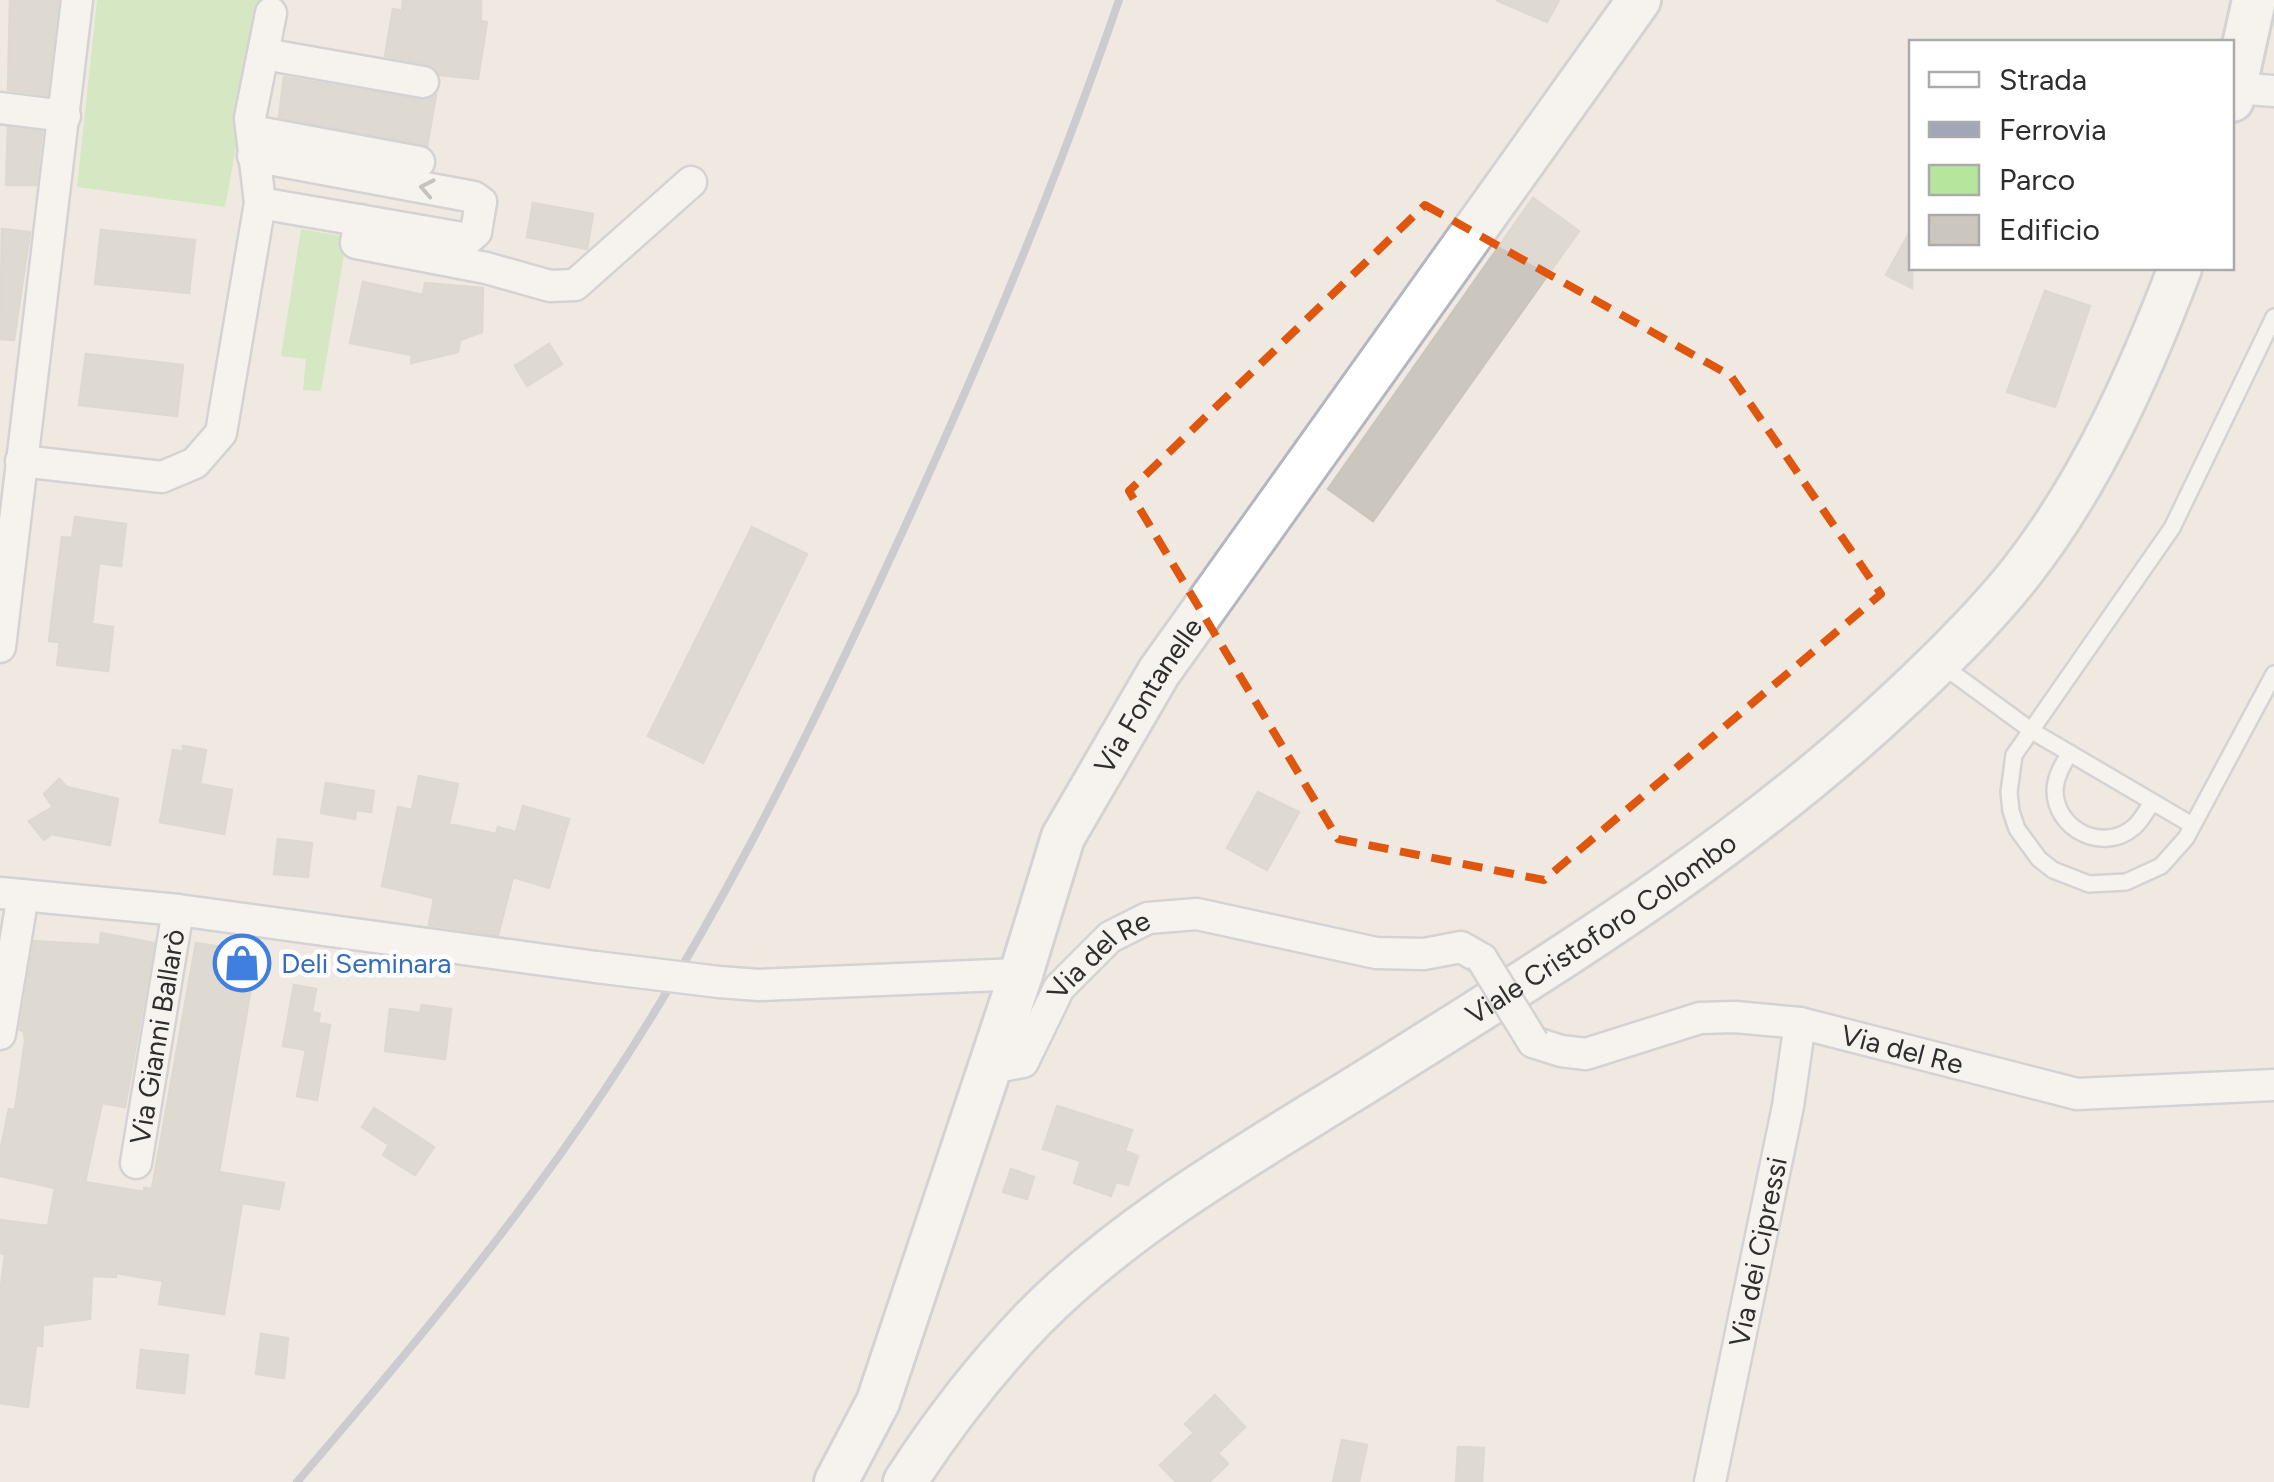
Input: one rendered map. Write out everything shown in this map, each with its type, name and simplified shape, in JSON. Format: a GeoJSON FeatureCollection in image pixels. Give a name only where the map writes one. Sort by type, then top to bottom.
{"type":"FeatureCollection","features":[{"type":"Feature","properties":{"kind":"main road","name":"Via Fontanelle"},"geometry":{"type":"LineString","coordinates":[[836,1482],[878,1402],[1022,974],[1062,837],[1159,672],[1639,0]]}},
{"type":"Feature","properties":{"kind":"main road"},"geometry":{"type":"LineString","coordinates":[[2247,93],[2254,0]]}},
{"type":"Feature","properties":{"kind":"main road","name":"Viale Cristoforo Colombo"},"geometry":{"type":"LineString","coordinates":[[905,1482],[974,1384],[1036,1316],[1110,1252],[1217,1175],[1602,933],[1739,837],[1836,760],[1939,663],[2023,570],[2056,521],[2132,384],[2179,270]]}},
{"type":"Feature","properties":{"kind":"street"},"geometry":{"type":"LineString","coordinates":[[0,647],[13,478],[66,116],[77,0]]}},
{"type":"Feature","properties":{"kind":"street"},"geometry":{"type":"LineString","coordinates":[[13,478],[162,477],[196,463],[222,433],[260,203],[250,118],[271,13]]}},
{"type":"Feature","properties":{"kind":"street"},"geometry":{"type":"LineString","coordinates":[[264,54],[422,82]]}},
{"type":"Feature","properties":{"kind":"street"},"geometry":{"type":"LineString","coordinates":[[0,108],[66,116]]}},
{"type":"Feature","properties":{"kind":"street"},"geometry":{"type":"LineString","coordinates":[[252,143],[419,162]]}},
{"type":"Feature","properties":{"kind":"street"},"geometry":{"type":"LineString","coordinates":[[252,143],[474,197],[481,202],[476,232],[468,239],[260,203]]}},
{"type":"Feature","properties":{"kind":"street"},"geometry":{"type":"LineString","coordinates":[[360,220],[356,243],[486,268],[550,286],[575,285],[691,182]]}},
{"type":"Feature","properties":{"kind":"street"},"geometry":{"type":"LineString","coordinates":[[0,1034],[12,894],[178,910],[719,982],[758,985],[1022,974]]}},
{"type":"Feature","properties":{"kind":"street","name":"Via Gianni Ballarò"},"geometry":{"type":"LineString","coordinates":[[136,1164],[178,910]]}},
{"type":"Feature","properties":{"kind":"street","name":"Via del Re"},"geometry":{"type":"LineString","coordinates":[[990,1068],[1023,1062],[1058,988],[1110,938],[1148,918],[1198,914],[1376,953],[1424,954],[1461,948],[1482,959],[1533,1042],[1561,1051],[1586,1054],[1700,1018],[1800,1023],[2077,1094],[2274,1085]]}},
{"type":"Feature","properties":{"kind":"street","name":"Via dei Cipressi"},"geometry":{"type":"LineString","coordinates":[[1710,1482],[1788,1106],[1800,1023]]}},
{"type":"Feature","properties":{"kind":"lane"},"geometry":{"type":"LineString","coordinates":[[2272,327],[2172,528],[2014,756],[2008,792],[2011,811],[2026,845],[2053,870],[2089,884],[2126,882],[2161,866],[2175,853],[2192,825],[2274,674]]}},
{"type":"Feature","properties":{"kind":"lane"},"geometry":{"type":"LineString","coordinates":[[1939,663],[2032,731],[2192,825]]}},
{"type":"Feature","properties":{"kind":"lane"},"geometry":{"type":"LineString","coordinates":[[2070,753],[2057,778],[2055,793],[2064,819],[2074,829],[2103,839],[2119,836],[2132,828],[2152,802]]}},
{"type":"Feature","properties":{"kind":"highlighted area"},"geometry":{"type":"Polygon","coordinates":[[[1425,205],[1731,376],[1881,594],[1544,880],[1338,839],[1129,491],[1425,205]]]}},
{"type":"Feature","properties":{"kind":"green space"},"geometry":{"type":"Polygon","coordinates":[[[97,0],[263,0],[225,207],[77,187],[97,0]]]}},
{"type":"Feature","properties":{"kind":"green space"},"geometry":{"type":"Polygon","coordinates":[[[301,229],[347,237],[321,391],[303,390],[306,359],[281,356],[301,229]]]}},
{"type":"Feature","properties":{"kind":"building"},"geometry":{"type":"Polygon","coordinates":[[[10,0],[58,0],[47,95],[8,90],[10,0]]]}},
{"type":"Feature","properties":{"kind":"building"},"geometry":{"type":"Polygon","coordinates":[[[403,0],[481,0],[481,21],[487,22],[478,79],[440,75],[427,64],[385,56],[393,9],[402,11],[403,0]]]}},
{"type":"Feature","properties":{"kind":"building"},"geometry":{"type":"Polygon","coordinates":[[[1496,0],[1559,0],[1547,22],[1496,0]]]}},
{"type":"Feature","properties":{"kind":"building"},"geometry":{"type":"Polygon","coordinates":[[[284,77],[420,100],[436,95],[427,146],[279,117],[284,77]]]}},
{"type":"Feature","properties":{"kind":"building"},"geometry":{"type":"Polygon","coordinates":[[[8,128],[42,132],[36,185],[6,185],[8,128]]]}},
{"type":"Feature","properties":{"kind":"building"},"geometry":{"type":"Polygon","coordinates":[[[1533,198],[1579,231],[1373,521],[1328,489],[1533,198]]]}},
{"type":"Feature","properties":{"kind":"building"},"geometry":{"type":"Polygon","coordinates":[[[533,203],[593,214],[587,249],[527,237],[533,203]]]}},
{"type":"Feature","properties":{"kind":"building"},"geometry":{"type":"Polygon","coordinates":[[[2,229],[30,232],[14,340],[0,339],[2,229]]]}},
{"type":"Feature","properties":{"kind":"building"},"geometry":{"type":"Polygon","coordinates":[[[101,230],[195,240],[189,293],[95,284],[101,230]]]}},
{"type":"Feature","properties":{"kind":"building"},"geometry":{"type":"Polygon","coordinates":[[[1909,233],[1912,288],[1886,275],[1909,233]]]}},
{"type":"Feature","properties":{"kind":"building"},"geometry":{"type":"Polygon","coordinates":[[[363,282],[423,295],[425,283],[483,288],[482,332],[460,340],[458,352],[411,363],[412,355],[350,343],[363,282]]]}},
{"type":"Feature","properties":{"kind":"building"},"geometry":{"type":"Polygon","coordinates":[[[2045,291],[2090,306],[2055,407],[2007,392],[2045,291]]]}},
{"type":"Feature","properties":{"kind":"building"},"geometry":{"type":"Polygon","coordinates":[[[549,344],[562,364],[527,386],[515,366],[549,344]]]}},
{"type":"Feature","properties":{"kind":"building"},"geometry":{"type":"Polygon","coordinates":[[[86,354],[183,365],[177,416],[79,405],[86,354]]]}},
{"type":"Feature","properties":{"kind":"building"},"geometry":{"type":"Polygon","coordinates":[[[75,517],[126,524],[121,566],[99,563],[92,624],[113,627],[108,671],[57,665],[60,642],[49,641],[62,537],[72,538],[75,517]]]}},
{"type":"Feature","properties":{"kind":"building"},"geometry":{"type":"Polygon","coordinates":[[[752,527],[807,554],[703,763],[648,736],[752,527]]]}},
{"type":"Feature","properties":{"kind":"building"},"geometry":{"type":"Polygon","coordinates":[[[183,746],[206,750],[200,784],[232,790],[224,834],[160,822],[173,750],[183,752],[183,746]]]}},
{"type":"Feature","properties":{"kind":"building"},"geometry":{"type":"Polygon","coordinates":[[[419,776],[458,784],[449,824],[496,834],[498,827],[516,832],[523,806],[569,819],[549,888],[513,877],[498,935],[429,925],[434,898],[382,886],[398,807],[412,810],[419,776]]]}},
{"type":"Feature","properties":{"kind":"building"},"geometry":{"type":"Polygon","coordinates":[[[59,779],[67,787],[118,799],[110,845],[51,834],[44,840],[29,821],[53,807],[44,794],[59,779]]]}},
{"type":"Feature","properties":{"kind":"building"},"geometry":{"type":"Polygon","coordinates":[[[326,783],[374,791],[371,812],[356,810],[355,819],[321,813],[326,783]]]}},
{"type":"Feature","properties":{"kind":"building"},"geometry":{"type":"Polygon","coordinates":[[[1258,792],[1299,812],[1267,870],[1227,848],[1258,792]]]}},
{"type":"Feature","properties":{"kind":"building"},"geometry":{"type":"Polygon","coordinates":[[[278,839],[312,843],[308,877],[274,874],[278,839]]]}},
{"type":"Feature","properties":{"kind":"building"},"geometry":{"type":"Polygon","coordinates":[[[101,933],[154,943],[125,1107],[102,1103],[85,1182],[144,1192],[144,1188],[152,1189],[196,943],[257,953],[219,1172],[284,1183],[279,1209],[242,1203],[224,1314],[159,1304],[163,1281],[116,1273],[116,1277],[92,1276],[90,1319],[43,1325],[42,1346],[36,1345],[28,1407],[0,1403],[0,1295],[5,1254],[0,1253],[0,1220],[48,1226],[55,1188],[0,1176],[0,1152],[9,1109],[15,1110],[25,1042],[24,1031],[20,1030],[34,941],[100,945],[101,933]]]}},
{"type":"Feature","properties":{"kind":"building"},"geometry":{"type":"Polygon","coordinates":[[[294,985],[316,989],[312,1012],[320,1014],[318,1023],[330,1025],[317,1100],[297,1096],[306,1050],[283,1046],[294,985]]]}},
{"type":"Feature","properties":{"kind":"building"},"geometry":{"type":"Polygon","coordinates":[[[422,1005],[451,1009],[445,1059],[385,1051],[390,1009],[420,1013],[422,1005]]]}},
{"type":"Feature","properties":{"kind":"building"},"geometry":{"type":"Polygon","coordinates":[[[1057,1106],[1132,1130],[1125,1151],[1138,1156],[1128,1185],[1116,1182],[1111,1196],[1074,1183],[1081,1161],[1043,1149],[1057,1106]]]}},
{"type":"Feature","properties":{"kind":"building"},"geometry":{"type":"Polygon","coordinates":[[[374,1108],[434,1147],[415,1175],[383,1155],[389,1145],[362,1127],[374,1108]]]}},
{"type":"Feature","properties":{"kind":"building"},"geometry":{"type":"Polygon","coordinates":[[[1011,1169],[1034,1177],[1027,1199],[1003,1192],[1011,1169]]]}},
{"type":"Feature","properties":{"kind":"building"},"geometry":{"type":"Polygon","coordinates":[[[261,1334],[288,1338],[284,1378],[256,1374],[261,1334]]]}},
{"type":"Feature","properties":{"kind":"building"},"geometry":{"type":"Polygon","coordinates":[[[141,1350],[188,1355],[184,1393],[137,1388],[141,1350]]]}},
{"type":"Feature","properties":{"kind":"building"},"geometry":{"type":"Polygon","coordinates":[[[1215,1395],[1245,1427],[1218,1453],[1228,1464],[1209,1482],[1176,1482],[1160,1465],[1194,1433],[1185,1424],[1215,1395]]]}},
{"type":"Feature","properties":{"kind":"building"},"geometry":{"type":"Polygon","coordinates":[[[1342,1440],[1367,1445],[1359,1482],[1333,1482],[1342,1440]]]}},
{"type":"Feature","properties":{"kind":"building"},"geometry":{"type":"Polygon","coordinates":[[[1458,1447],[1484,1448],[1482,1482],[1456,1482],[1458,1447]]]}},
{"type":"Feature","properties":{"kind":"railway"},"geometry":{"type":"LineString","coordinates":[[297,1482],[532,1193],[643,1031],[716,907],[815,717],[943,442],[1036,223],[1119,0]]}},
{"type":"Feature","properties":{"kind":"place","name":"Deli Seminara"},"geometry":{"type":"Point","coordinates":[242,963]}}]}
